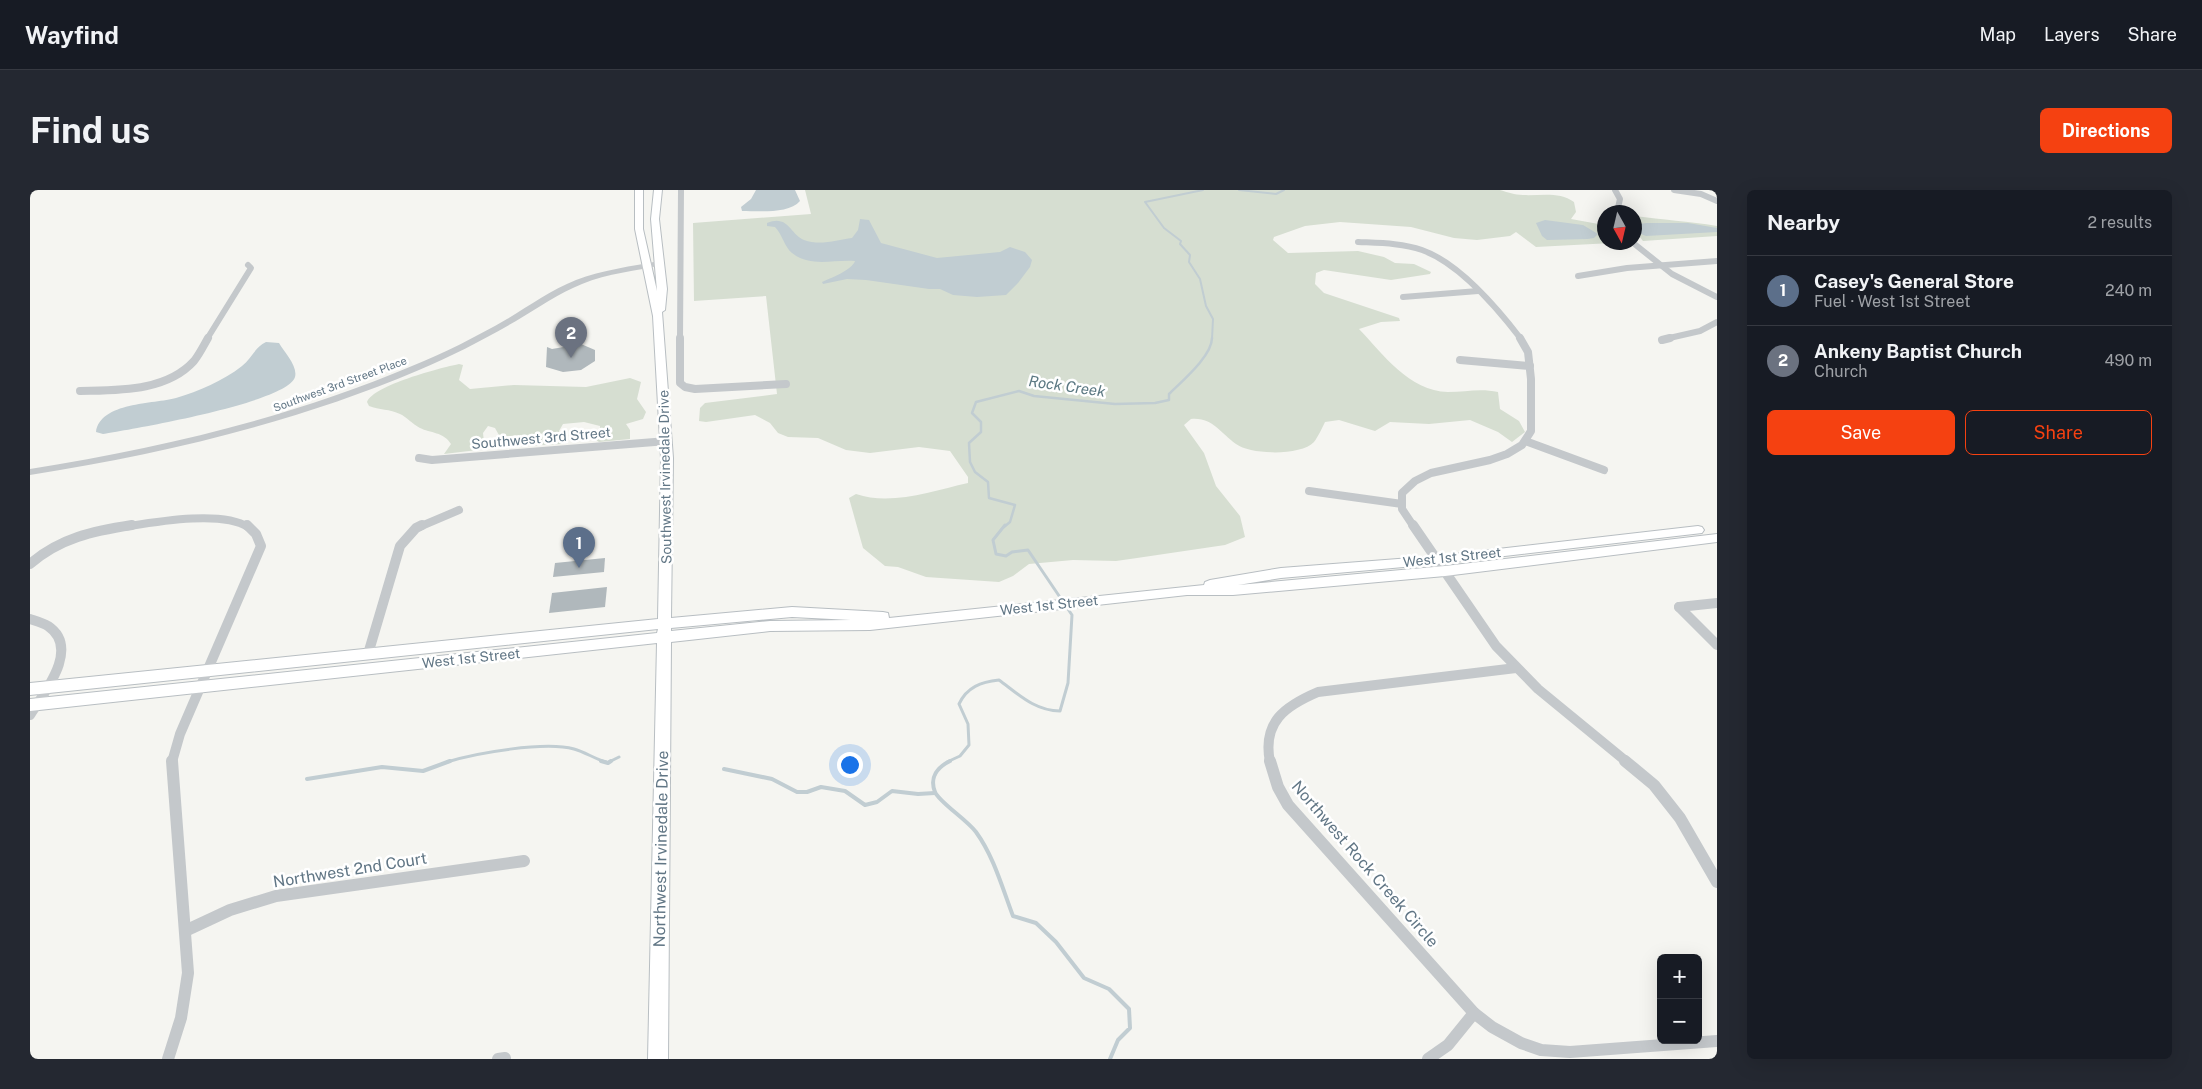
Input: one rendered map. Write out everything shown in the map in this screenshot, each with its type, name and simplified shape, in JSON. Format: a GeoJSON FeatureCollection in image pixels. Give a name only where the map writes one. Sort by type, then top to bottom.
{"type":"FeatureCollection","features":[{"type":"Feature","properties":{"kind":"main road","name":"Southwest Irvinedale Drive"},"geometry":{"type":"LineString","coordinates":[[639,190],[639,229],[658,316],[666,441],[665,630]]}},
{"type":"Feature","properties":{"kind":"main road","name":"Southwest Irvinedale Drive"},"geometry":{"type":"LineString","coordinates":[[658,190],[655,219],[662,304],[658,316]]}},
{"type":"Feature","properties":{"kind":"main road","name":"West 1st Street"},"geometry":{"type":"LineString","coordinates":[[1441,566],[1717,528]]}},
{"type":"Feature","properties":{"kind":"main road","name":"West 1st Street"},"geometry":{"type":"LineString","coordinates":[[30,689],[368,654],[665,630],[770,626],[850,626],[1187,590],[1233,590],[1441,566],[1717,538]]}},
{"type":"Feature","properties":{"kind":"main road","name":"West 1st Street"},"geometry":{"type":"LineString","coordinates":[[32,708],[665,630]]}},
{"type":"Feature","properties":{"kind":"main road","name":"Northwest Irvinedale Drive"},"geometry":{"type":"LineString","coordinates":[[658,1059],[665,630]]}},
{"type":"Feature","properties":{"kind":"street","name":"Southwest Irvinedale Drive"},"geometry":{"type":"LineString","coordinates":[[681,190],[680,383],[685,387],[695,389],[786,384]]}},
{"type":"Feature","properties":{"kind":"street"},"geometry":{"type":"LineString","coordinates":[[1615,190],[1620,199],[1619,205]]}},
{"type":"Feature","properties":{"kind":"street"},"geometry":{"type":"LineString","coordinates":[[1674,190],[1696,193],[1717,201]]}},
{"type":"Feature","properties":{"kind":"street"},"geometry":{"type":"LineString","coordinates":[[1358,242],[1400,245],[1425,251],[1443,260],[1478,291],[1524,345],[1530,366],[1532,432],[1528,442],[1510,454],[1414,479],[1402,493],[1402,504],[1407,517],[1496,646],[1516,668],[1654,785],[1680,818],[1717,882]]}},
{"type":"Feature","properties":{"kind":"street"},"geometry":{"type":"LineString","coordinates":[[1641,250],[1660,266],[1691,286],[1717,297]]}},
{"type":"Feature","properties":{"kind":"street"},"geometry":{"type":"LineString","coordinates":[[1578,276],[1717,261]]}},
{"type":"Feature","properties":{"kind":"street","name":"Southwest 3rd Street Place"},"geometry":{"type":"LineString","coordinates":[[30,472],[98,461],[223,433],[293,414],[360,391],[452,352],[572,285],[600,275],[660,263]]}},
{"type":"Feature","properties":{"kind":"street"},"geometry":{"type":"LineString","coordinates":[[80,391],[144,387],[167,381],[181,374],[194,361],[251,268],[248,265]]}},
{"type":"Feature","properties":{"kind":"street"},"geometry":{"type":"LineString","coordinates":[[1403,297],[1478,291]]}},
{"type":"Feature","properties":{"kind":"street"},"geometry":{"type":"LineString","coordinates":[[1662,340],[1700,331],[1717,322]]}},
{"type":"Feature","properties":{"kind":"street"},"geometry":{"type":"LineString","coordinates":[[1460,360],[1530,366]]}},
{"type":"Feature","properties":{"kind":"street","name":"Southwest 3rd Street"},"geometry":{"type":"LineString","coordinates":[[419,458],[432,460],[666,441]]}},
{"type":"Feature","properties":{"kind":"street"},"geometry":{"type":"LineString","coordinates":[[1528,442],[1604,470]]}},
{"type":"Feature","properties":{"kind":"street"},"geometry":{"type":"LineString","coordinates":[[1309,491],[1402,504]]}},
{"type":"Feature","properties":{"kind":"street"},"geometry":{"type":"LineString","coordinates":[[368,654],[400,546],[416,528],[459,510]]}},
{"type":"Feature","properties":{"kind":"street"},"geometry":{"type":"LineString","coordinates":[[30,564],[60,544],[76,536],[99,529],[221,519],[238,521],[249,526],[258,535],[261,546],[180,734],[172,762],[188,973],[181,1018],[168,1059]]}},
{"type":"Feature","properties":{"kind":"street"},"geometry":{"type":"LineString","coordinates":[[1717,603],[1680,608],[1717,644]]}},
{"type":"Feature","properties":{"kind":"street"},"geometry":{"type":"LineString","coordinates":[[30,619],[52,628],[62,639],[63,644],[59,664],[32,708]]}},
{"type":"Feature","properties":{"kind":"street","name":"Northwest Rock Creek Circle"},"geometry":{"type":"LineString","coordinates":[[1516,668],[1318,692],[1302,697],[1287,706],[1276,718],[1269,732],[1267,748],[1269,767],[1274,779],[1288,805],[1474,1013],[1492,1027],[1521,1043],[1541,1050],[1570,1052],[1717,1040]]}},
{"type":"Feature","properties":{"kind":"street","name":"Northwest 2nd Court"},"geometry":{"type":"LineString","coordinates":[[185,931],[230,910],[276,896],[524,861]]}},
{"type":"Feature","properties":{"kind":"street"},"geometry":{"type":"LineString","coordinates":[[1428,1059],[1438,1054],[1452,1042],[1474,1013]]}},
{"type":"Feature","properties":{"kind":"shaded area"},"geometry":{"type":"Polygon","coordinates":[[[756,190],[795,190],[800,201],[789,208],[781,210],[742,211],[741,207],[751,199],[756,190]]]}},
{"type":"Feature","properties":{"kind":"shaded area"},"geometry":{"type":"Polygon","coordinates":[[[805,190],[1500,190],[1517,194],[1556,195],[1574,202],[1576,212],[1571,219],[1597,224],[1597,244],[1536,247],[1516,232],[1510,236],[1477,240],[1454,238],[1411,227],[1340,222],[1305,226],[1274,237],[1273,240],[1288,253],[1358,251],[1384,257],[1395,263],[1414,264],[1431,272],[1430,274],[1391,280],[1324,270],[1316,273],[1315,284],[1324,293],[1399,318],[1400,321],[1381,322],[1359,329],[1387,360],[1409,378],[1434,390],[1448,392],[1479,390],[1498,392],[1500,409],[1519,421],[1525,432],[1512,442],[1498,432],[1470,420],[1429,424],[1390,422],[1375,431],[1339,420],[1325,422],[1314,442],[1308,447],[1288,452],[1264,452],[1243,448],[1230,440],[1211,423],[1199,419],[1191,419],[1184,425],[1204,453],[1216,486],[1240,516],[1245,537],[1225,545],[1116,561],[1073,560],[1029,564],[1013,576],[999,582],[926,577],[898,567],[885,566],[863,548],[849,498],[856,494],[869,497],[897,498],[968,483],[968,477],[950,451],[919,447],[870,453],[846,450],[818,438],[788,437],[778,433],[770,423],[755,415],[706,422],[699,421],[700,408],[705,403],[777,394],[766,296],[694,301],[693,223],[811,214],[805,190]]]}},
{"type":"Feature","properties":{"kind":"shaded area"},"geometry":{"type":"Polygon","coordinates":[[[1642,217],[1717,226],[1717,236],[1643,241],[1642,217]]]}},
{"type":"Feature","properties":{"kind":"shaded area"},"geometry":{"type":"Polygon","coordinates":[[[860,219],[869,220],[881,243],[937,258],[1000,252],[1010,247],[1025,252],[1032,260],[1030,267],[1006,295],[977,297],[953,295],[940,289],[866,280],[847,279],[823,284],[822,282],[850,268],[855,261],[815,262],[799,258],[790,251],[775,227],[767,226],[767,223],[780,221],[804,240],[822,243],[852,238],[858,230],[860,219]]]}},
{"type":"Feature","properties":{"kind":"shaded area"},"geometry":{"type":"Polygon","coordinates":[[[1545,220],[1583,225],[1597,235],[1594,238],[1588,239],[1547,240],[1542,236],[1536,223],[1545,220]]]}},
{"type":"Feature","properties":{"kind":"shaded area"},"geometry":{"type":"Polygon","coordinates":[[[1688,223],[1717,228],[1717,232],[1646,236],[1642,234],[1642,224],[1688,223]]]}},
{"type":"Feature","properties":{"kind":"shaded area"},"geometry":{"type":"Polygon","coordinates":[[[266,342],[279,343],[293,364],[295,377],[286,387],[266,396],[207,413],[144,427],[103,434],[96,432],[100,422],[107,415],[117,410],[129,406],[176,398],[219,381],[242,366],[266,342]]]}},
{"type":"Feature","properties":{"kind":"shaded area"},"geometry":{"type":"Polygon","coordinates":[[[459,364],[463,365],[459,380],[470,389],[514,385],[586,387],[630,378],[641,382],[637,399],[646,412],[643,419],[626,424],[630,430],[630,439],[599,442],[596,440],[600,434],[600,426],[584,422],[563,424],[559,431],[561,444],[524,446],[519,435],[500,437],[495,428],[488,426],[483,433],[484,442],[494,448],[444,454],[451,444],[445,437],[414,425],[403,415],[369,406],[367,402],[382,389],[408,378],[459,364]]]}},
{"type":"Feature","properties":{"kind":"building"},"geometry":{"type":"Polygon","coordinates":[[[581,344],[595,350],[595,361],[581,370],[563,372],[546,367],[547,347],[552,349],[581,344]]]}},
{"type":"Feature","properties":{"kind":"building"},"geometry":{"type":"Polygon","coordinates":[[[605,558],[604,572],[553,577],[555,563],[605,558]]]}},
{"type":"Feature","properties":{"kind":"building"},"geometry":{"type":"Polygon","coordinates":[[[607,587],[605,607],[549,613],[552,593],[607,587]]]}},
{"type":"Feature","properties":{"kind":"waterway","name":"Rock Creek"},"geometry":{"type":"LineString","coordinates":[[1203,190],[1145,202],[1164,228],[1181,241],[1180,244],[1190,255],[1189,262],[1200,279],[1206,306],[1213,319],[1212,339]]}},
{"type":"Feature","properties":{"kind":"waterway","name":"Rock Creek"},"geometry":{"type":"LineString","coordinates":[[1239,190],[1276,194],[1284,190]]}},
{"type":"Feature","properties":{"kind":"waterway","name":"Rock Creek"},"geometry":{"type":"LineString","coordinates":[[1004,527],[1010,522],[1015,505],[989,498],[988,482],[975,472],[970,462],[969,443],[981,432],[981,422],[972,413],[976,402],[1019,391],[1034,396],[1115,404],[1155,403],[1169,400],[1169,394],[1207,353],[1212,338]]}},
{"type":"Feature","properties":{"kind":"waterway","name":"Rock Creek"},"geometry":{"type":"LineString","coordinates":[[947,762],[960,756],[969,745],[968,724],[959,704],[970,689],[986,682],[999,680],[1035,705],[1060,711],[1068,683],[1072,615],[1028,550],[1012,552],[1006,556],[996,554],[993,540],[1005,525]]}},
{"type":"Feature","properties":{"kind":"waterway"},"geometry":{"type":"LineString","coordinates":[[448,762],[510,749],[546,746],[574,749],[606,762]]}},
{"type":"Feature","properties":{"kind":"waterway"},"geometry":{"type":"LineString","coordinates":[[611,761],[619,757]]}},
{"type":"Feature","properties":{"kind":"waterway"},"geometry":{"type":"LineString","coordinates":[[601,761],[608,763],[611,761]]}},
{"type":"Feature","properties":{"kind":"waterway","name":"Rock Creek"},"geometry":{"type":"LineString","coordinates":[[950,761],[938,769],[934,777],[933,787],[935,792],[942,801],[976,832],[997,872],[1013,916],[1036,923],[1056,942],[1084,978],[1109,989],[1129,1009],[1130,1028],[1118,1040],[1110,1059]]}},
{"type":"Feature","properties":{"kind":"waterway"},"geometry":{"type":"LineString","coordinates":[[307,779],[382,767],[423,771],[448,762]]}},
{"type":"Feature","properties":{"kind":"waterway"},"geometry":{"type":"LineString","coordinates":[[724,769],[772,779],[797,792],[807,792],[821,787],[845,791],[865,805],[877,802],[892,791],[918,794],[935,793]]}},
{"type":"Feature","properties":{"kind":"place","name":"Ankeny Baptist Church"},"geometry":{"type":"Point","coordinates":[571,358]}},
{"type":"Feature","properties":{"kind":"place","name":"Casey's General Store"},"geometry":{"type":"Point","coordinates":[579,568]}}]}
